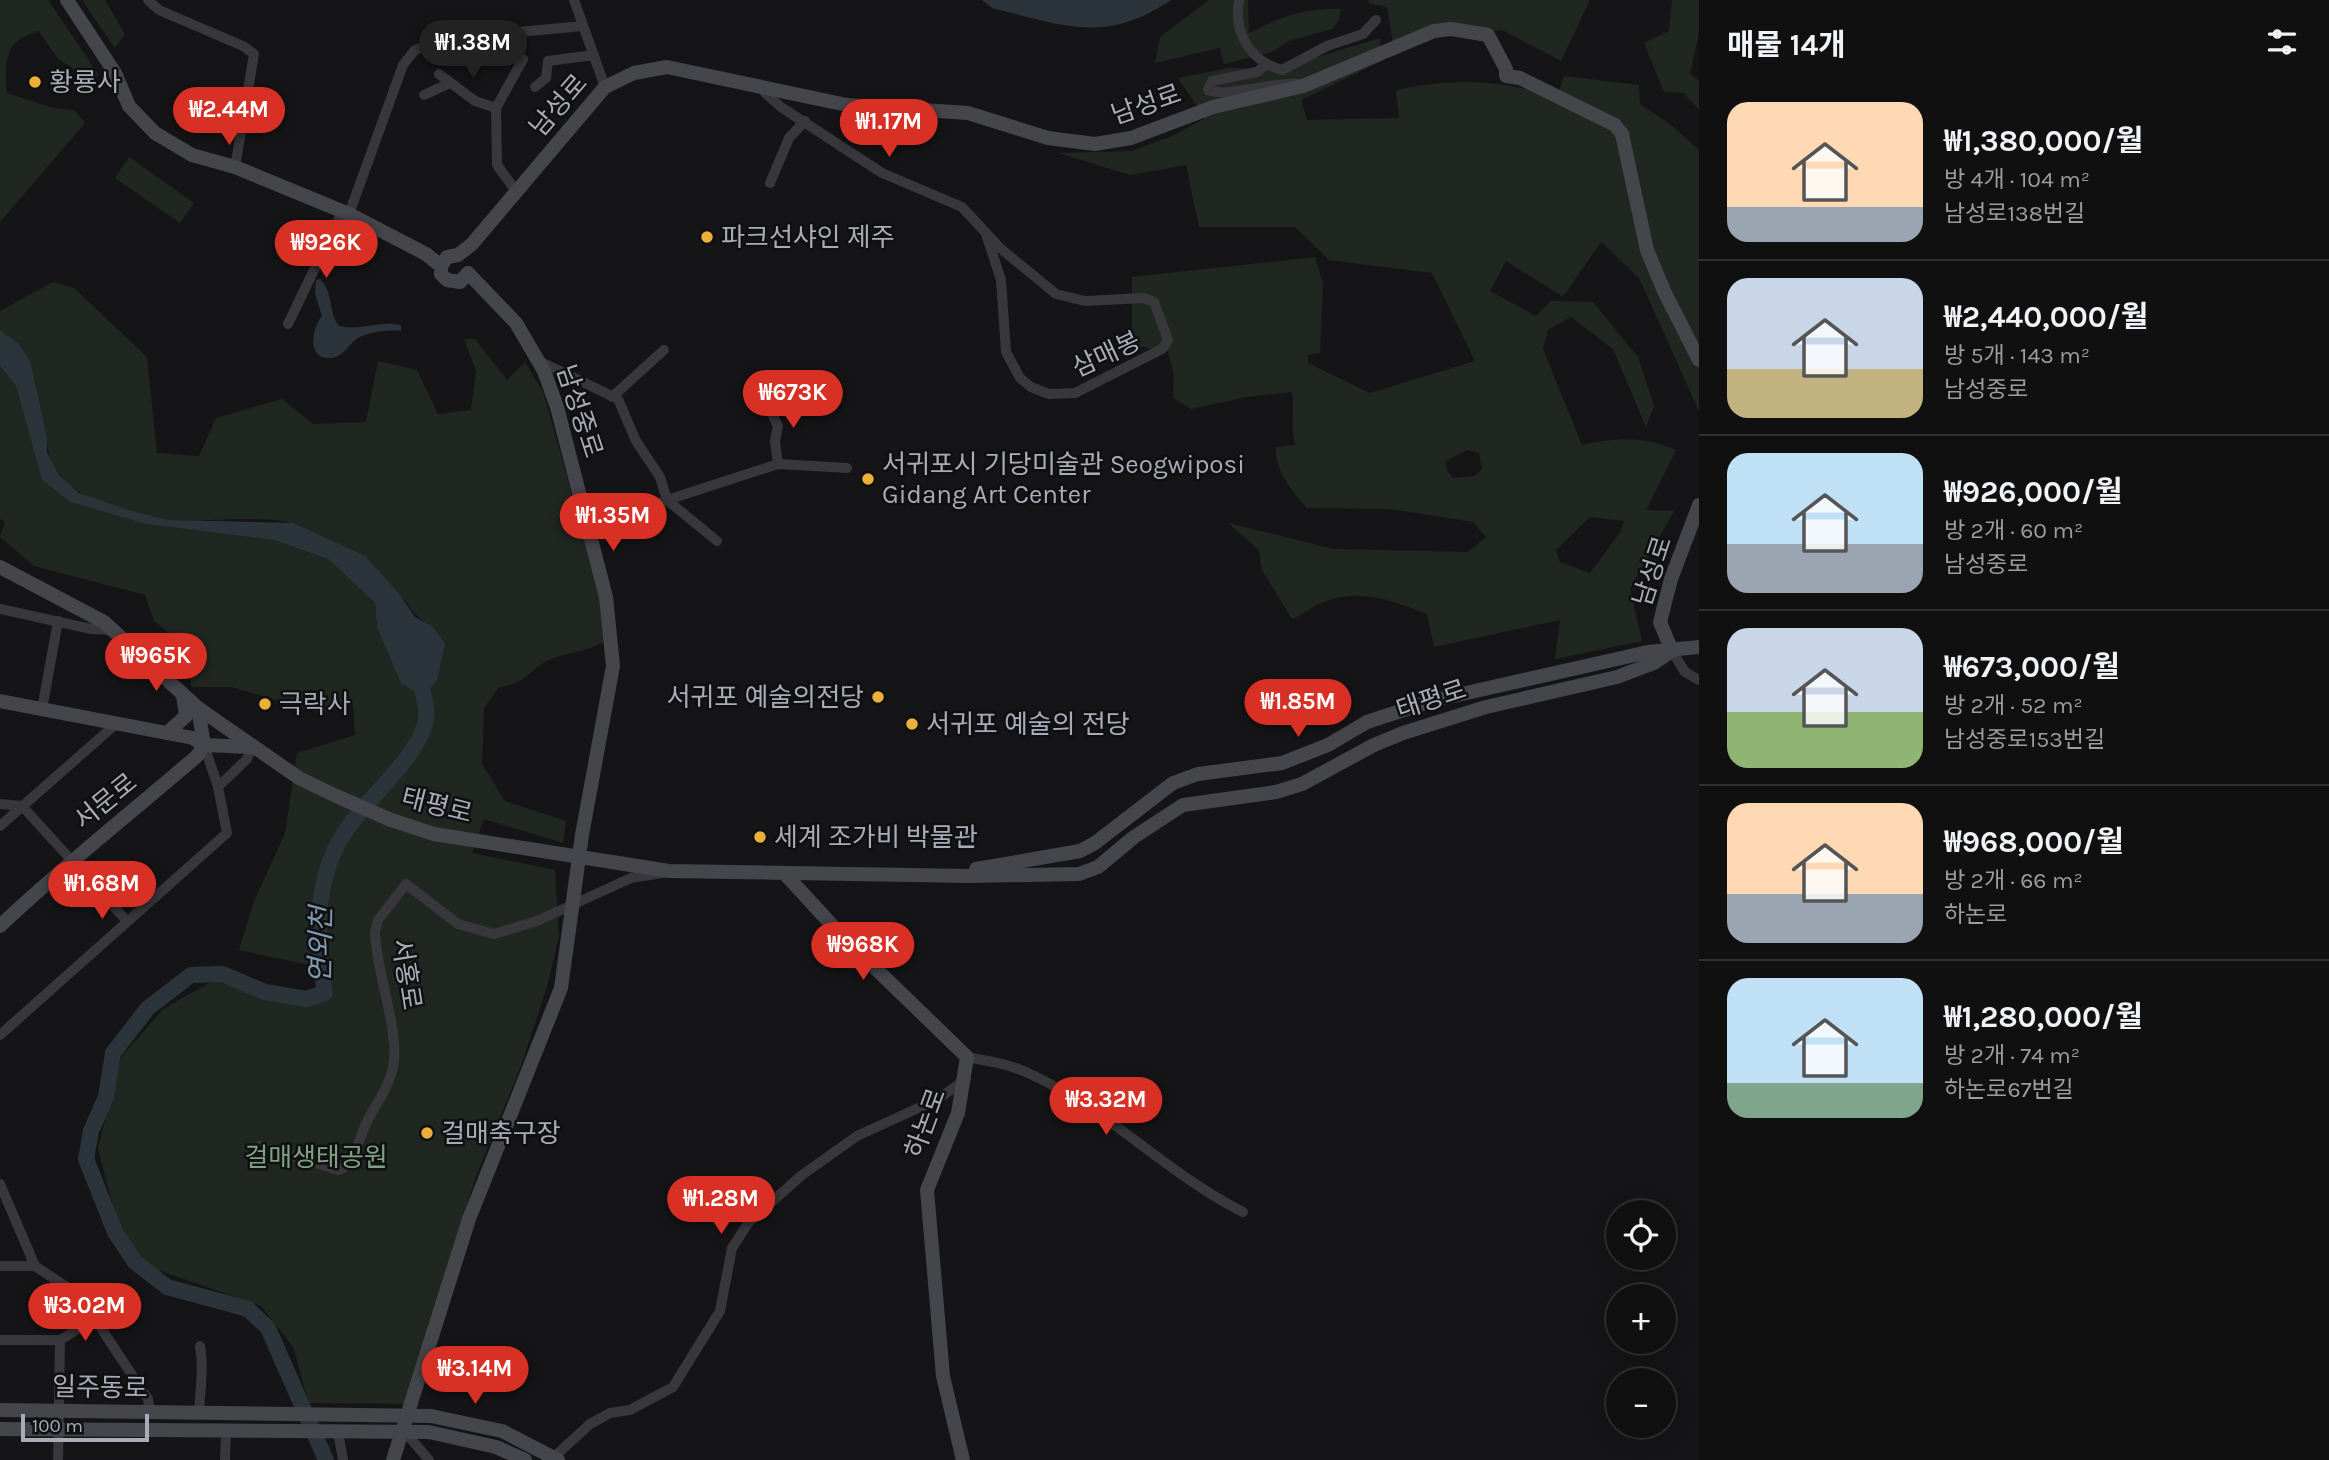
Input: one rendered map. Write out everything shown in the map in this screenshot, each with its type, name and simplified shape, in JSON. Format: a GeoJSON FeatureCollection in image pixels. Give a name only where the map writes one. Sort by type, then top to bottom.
{"type":"FeatureCollection","features":[{"type":"Feature","properties":{"kind":"street","name":"남성중로"},"geometry":{"type":"LineString","coordinates":[[67,0],[115,73],[129,106],[155,132],[192,155],[235,167],[345,213],[426,254],[457,265],[516,323],[539,360],[557,407],[606,597],[613,666],[580,857]]}},
{"type":"Feature","properties":{"kind":"street"},"geometry":{"type":"LineString","coordinates":[[148,0],[159,10],[243,46],[254,54],[235,167]]}},
{"type":"Feature","properties":{"kind":"street"},"geometry":{"type":"LineString","coordinates":[[574,0],[605,86]]}},
{"type":"Feature","properties":{"kind":"street"},"geometry":{"type":"LineString","coordinates":[[1239,0],[1237,12],[1245,47],[1266,65],[1282,70],[1327,46],[1363,34],[1376,20]]}},
{"type":"Feature","properties":{"kind":"street"},"geometry":{"type":"LineString","coordinates":[[288,324],[345,213],[403,65],[414,51],[435,40],[583,26]]}},
{"type":"Feature","properties":{"kind":"street","name":"남성로"},"geometry":{"type":"LineString","coordinates":[[457,265],[605,86],[634,73],[667,66],[847,104],[968,113],[1048,138],[1081,144],[1131,138],[1196,113],[1303,86],[1434,31],[1451,29],[1488,35],[1506,69],[1506,76],[1520,78],[1608,121],[1622,134],[1647,250],[1664,291],[1699,360]]}},
{"type":"Feature","properties":{"kind":"street"},"geometry":{"type":"LineString","coordinates":[[535,87],[546,78],[548,61],[594,55]]}},
{"type":"Feature","properties":{"kind":"street"},"geometry":{"type":"LineString","coordinates":[[516,191],[497,164],[496,108],[523,60]]}},
{"type":"Feature","properties":{"kind":"street"},"geometry":{"type":"LineString","coordinates":[[1266,65],[1257,72],[1212,81],[1208,90],[1219,94],[1284,82],[1303,86]]}},
{"type":"Feature","properties":{"kind":"street"},"geometry":{"type":"LineString","coordinates":[[439,74],[475,101],[496,108]]}},
{"type":"Feature","properties":{"kind":"street"},"geometry":{"type":"LineString","coordinates":[[424,95],[450,83]]}},
{"type":"Feature","properties":{"kind":"street","name":"삼매봉"},"geometry":{"type":"LineString","coordinates":[[766,88],[765,93],[773,100],[882,173],[962,207],[986,234],[1056,294],[1085,301],[1144,298],[1154,302],[1168,340],[1157,354],[1075,393],[1049,394],[1031,387],[1020,378],[1006,352],[1001,280],[986,234]]}},
{"type":"Feature","properties":{"kind":"street"},"geometry":{"type":"LineString","coordinates":[[770,183],[789,138],[805,121]]}},
{"type":"Feature","properties":{"kind":"street"},"geometry":{"type":"LineString","coordinates":[[612,397],[664,350]]}},
{"type":"Feature","properties":{"kind":"street"},"geometry":{"type":"LineString","coordinates":[[539,360],[618,399],[636,441],[660,477],[667,500],[717,541]]}},
{"type":"Feature","properties":{"kind":"street"},"geometry":{"type":"LineString","coordinates":[[768,397],[764,398],[778,426],[775,441],[778,464]]}},
{"type":"Feature","properties":{"kind":"street"},"geometry":{"type":"LineString","coordinates":[[590,533],[667,500],[778,464],[847,468]]}},
{"type":"Feature","properties":{"kind":"street","name":"남성로"},"geometry":{"type":"LineString","coordinates":[[1672,651],[1660,622],[1671,579],[1699,505]]}},
{"type":"Feature","properties":{"kind":"street","name":"태평로"},"geometry":{"type":"LineString","coordinates":[[0,567],[98,618],[115,630],[198,708],[299,778],[391,820],[434,834],[580,857],[607,864],[669,871],[785,874],[1079,874],[1098,867],[1133,836],[1183,805],[1276,792],[1302,784],[1374,745],[1403,733],[1486,707],[1617,677],[1654,663],[1672,651]]}},
{"type":"Feature","properties":{"kind":"street"},"geometry":{"type":"LineString","coordinates":[[0,609],[115,630]]}},
{"type":"Feature","properties":{"kind":"street"},"geometry":{"type":"LineString","coordinates":[[42,709],[58,621]]}},
{"type":"Feature","properties":{"kind":"street","name":"태평로"},"geometry":{"type":"LineString","coordinates":[[937,874],[1080,851],[1095,843],[1173,783],[1198,774],[1282,763],[1328,745],[1367,722],[1400,710],[1495,684],[1648,652],[1699,647]]}},
{"type":"Feature","properties":{"kind":"street"},"geometry":{"type":"LineString","coordinates":[[1672,651],[1685,672],[1699,680]]}},
{"type":"Feature","properties":{"kind":"street"},"geometry":{"type":"LineString","coordinates":[[1685,672],[1699,669]]}},
{"type":"Feature","properties":{"kind":"street"},"geometry":{"type":"LineString","coordinates":[[167,733],[186,716],[183,693]]}},
{"type":"Feature","properties":{"kind":"street"},"geometry":{"type":"LineString","coordinates":[[0,701],[193,738],[204,745],[252,747],[247,759],[218,786]]}},
{"type":"Feature","properties":{"kind":"street"},"geometry":{"type":"LineString","coordinates":[[0,1035],[126,920],[227,833],[218,786],[204,745],[198,708]]}},
{"type":"Feature","properties":{"kind":"street"},"geometry":{"type":"LineString","coordinates":[[0,826],[117,723]]}},
{"type":"Feature","properties":{"kind":"street","name":"서문로"},"geometry":{"type":"LineString","coordinates":[[0,926],[69,861],[124,820],[197,756],[204,745]]}},
{"type":"Feature","properties":{"kind":"street"},"geometry":{"type":"LineString","coordinates":[[0,804],[22,806],[69,861],[126,920]]}},
{"type":"Feature","properties":{"kind":"street"},"geometry":{"type":"LineString","coordinates":[[393,1460],[469,1219],[561,988],[580,857]]}},
{"type":"Feature","properties":{"kind":"street"},"geometry":{"type":"LineString","coordinates":[[575,904],[631,878],[669,871]]}},
{"type":"Feature","properties":{"kind":"street"},"geometry":{"type":"LineString","coordinates":[[785,874],[842,936],[967,1057],[1003,1064],[1031,1074],[1122,1129],[1210,1196],[1242,1212]]}},
{"type":"Feature","properties":{"kind":"street","name":"서홍로"},"geometry":{"type":"LineString","coordinates":[[260,1146],[339,1170],[347,1167],[371,1110],[380,1104],[394,1063],[374,932],[378,920],[406,884],[458,924],[487,933],[509,932],[575,904]]}},
{"type":"Feature","properties":{"kind":"street","name":"하논로"},"geometry":{"type":"LineString","coordinates":[[963,1460],[943,1376],[927,1190],[958,1113],[966,1079],[967,1057]]}},
{"type":"Feature","properties":{"kind":"street"},"geometry":{"type":"LineString","coordinates":[[407,1414],[468,1422],[502,1431],[556,1459],[590,1424],[610,1413],[630,1410],[673,1387],[720,1311],[732,1248],[749,1222],[802,1175],[857,1136],[938,1099],[966,1079]]}},
{"type":"Feature","properties":{"kind":"street"},"geometry":{"type":"LineString","coordinates":[[1,1190],[35,1266],[79,1295],[148,1399],[150,1412]]}},
{"type":"Feature","properties":{"kind":"street"},"geometry":{"type":"LineString","coordinates":[[0,1266],[35,1266]]}},
{"type":"Feature","properties":{"kind":"street"},"geometry":{"type":"LineString","coordinates":[[0,1340],[60,1340],[94,1319]]}},
{"type":"Feature","properties":{"kind":"street"},"geometry":{"type":"LineString","coordinates":[[58,1460],[60,1340]]}},
{"type":"Feature","properties":{"kind":"street"},"geometry":{"type":"LineString","coordinates":[[199,1414],[201,1374],[204,1367],[200,1346]]}},
{"type":"Feature","properties":{"kind":"street","name":"일주동로"},"geometry":{"type":"LineString","coordinates":[[0,1410],[226,1415],[407,1414]]}},
{"type":"Feature","properties":{"kind":"street","name":"일주동로"},"geometry":{"type":"LineString","coordinates":[[0,1429],[403,1431]]}},
{"type":"Feature","properties":{"kind":"street"},"geometry":{"type":"LineString","coordinates":[[403,1431],[429,1460]]}},
{"type":"Feature","properties":{"kind":"street"},"geometry":{"type":"LineString","coordinates":[[403,1431],[464,1438],[496,1447],[526,1460]]}},
{"type":"Feature","properties":{"kind":"street"},"geometry":{"type":"LineString","coordinates":[[225,1460],[226,1432]]}},
{"type":"Feature","properties":{"kind":"street"},"geometry":{"type":"LineString","coordinates":[[338,1432],[343,1460]]}},
{"type":"Feature","properties":{"kind":"green space"},"geometry":{"type":"Polygon","coordinates":[[[0,0],[48,0],[98,74],[93,81],[58,59],[39,31],[27,35],[13,47],[7,62],[7,93],[53,108],[74,110],[85,123],[0,222],[0,0]]]}},
{"type":"Feature","properties":{"kind":"green space"},"geometry":{"type":"Polygon","coordinates":[[[82,0],[105,0],[125,34],[115,48],[82,0]]]}},
{"type":"Feature","properties":{"kind":"green space"},"geometry":{"type":"Polygon","coordinates":[[[1209,0],[1248,0],[1249,33],[1294,14],[1341,9],[1339,20],[1332,29],[1289,41],[1272,52],[1224,64],[1220,48],[1155,63],[1160,37],[1209,0]]]}},
{"type":"Feature","properties":{"kind":"green space"},"geometry":{"type":"Polygon","coordinates":[[[1367,0],[1590,0],[1561,61],[1502,30],[1393,42],[1387,7],[1371,4],[1367,0]]]}},
{"type":"Feature","properties":{"kind":"green space"},"geometry":{"type":"Polygon","coordinates":[[[1672,0],[1699,0],[1699,33],[1690,74],[1699,81],[1699,110],[1684,93],[1664,92],[1644,43],[1669,31],[1672,0]]]}},
{"type":"Feature","properties":{"kind":"green space"},"geometry":{"type":"Polygon","coordinates":[[[1380,38],[1382,61],[1301,100],[1307,120],[1399,118],[1396,90],[1418,86],[1458,82],[1496,84],[1557,97],[1564,76],[1639,85],[1640,104],[1670,124],[1699,150],[1699,411],[1639,278],[1601,242],[1563,297],[1506,261],[1490,291],[1536,316],[1551,301],[1593,302],[1638,357],[1654,406],[1646,427],[1613,349],[1571,317],[1548,330],[1543,349],[1582,445],[1630,439],[1652,442],[1676,450],[1646,510],[1674,511],[1630,589],[1642,641],[1555,659],[1560,620],[1434,647],[1427,614],[1388,600],[1362,596],[1335,598],[1292,619],[1262,570],[1259,550],[1228,523],[1334,549],[1468,552],[1486,537],[1473,522],[1391,509],[1307,508],[1285,480],[1276,456],[1276,447],[1295,445],[1292,392],[1246,397],[1191,409],[1173,398],[1174,375],[1168,352],[1132,345],[1132,277],[1315,257],[1323,283],[1320,353],[1308,355],[1308,363],[1370,393],[1475,361],[1432,273],[1329,260],[1295,227],[1199,227],[1186,165],[1130,175],[1059,153],[1131,151],[1172,136],[1205,118],[1178,78],[1228,68],[1278,69],[1380,38]],[[1467,450],[1446,461],[1447,471],[1453,478],[1475,476],[1482,469],[1479,453],[1467,450]],[[1590,517],[1556,550],[1560,562],[1590,573],[1621,531],[1624,521],[1590,517]]]}},
{"type":"Feature","properties":{"kind":"green space"},"geometry":{"type":"Polygon","coordinates":[[[129,157],[194,203],[180,223],[115,178],[129,157]]]}},
{"type":"Feature","properties":{"kind":"green space","name":"걸매생태공원"},"geometry":{"type":"Polygon","coordinates":[[[53,282],[74,288],[147,357],[157,453],[199,456],[216,418],[282,399],[313,424],[366,422],[378,361],[417,370],[438,414],[471,410],[476,371],[464,339],[475,339],[507,380],[525,362],[544,394],[611,636],[590,648],[551,659],[516,683],[499,687],[484,708],[482,764],[505,801],[566,821],[563,843],[484,819],[472,853],[555,870],[559,936],[547,987],[521,1066],[475,1179],[406,1404],[309,1403],[293,1347],[261,1306],[149,1267],[118,1225],[98,1148],[121,1057],[163,1009],[213,981],[286,1000],[328,997],[328,969],[239,950],[253,904],[285,833],[297,753],[355,735],[353,705],[319,713],[232,687],[191,687],[190,650],[154,621],[145,595],[34,566],[0,537],[5,522],[0,519],[0,366],[16,386],[42,480],[70,502],[146,524],[274,540],[328,559],[375,603],[377,627],[432,626],[420,618],[403,598],[387,585],[296,525],[270,520],[181,521],[150,517],[109,507],[73,487],[59,473],[50,457],[47,437],[18,343],[0,330],[0,311],[53,282]]]}},
{"type":"Feature","properties":{"kind":"shaded area"},"geometry":{"type":"Polygon","coordinates":[[[982,0],[1171,0],[1125,23],[1083,27],[1062,25],[992,8],[982,0]]]}},
{"type":"Feature","properties":{"kind":"shaded area"},"geometry":{"type":"Polygon","coordinates":[[[320,279],[327,290],[333,315],[339,326],[393,324],[401,325],[401,331],[391,330],[362,336],[335,357],[318,354],[313,342],[318,321],[322,316],[315,294],[316,280],[320,279]]]}},
{"type":"Feature","properties":{"kind":"shaded area"},"geometry":{"type":"Polygon","coordinates":[[[0,330],[18,343],[30,361],[47,438],[47,452],[59,475],[79,493],[168,520],[293,523],[365,556],[400,595],[415,617],[432,626],[445,643],[437,680],[424,697],[401,683],[377,627],[375,603],[328,559],[274,540],[146,524],[70,502],[42,480],[16,386],[0,366],[0,330]]]}},
{"type":"Feature","properties":{"kind":"waterway","name":"연외천"},"geometry":{"type":"LineString","coordinates":[[326,1460],[268,1328],[248,1309],[167,1287],[135,1262],[115,1232],[86,1159],[91,1131],[106,1097],[113,1053],[148,1008],[191,975],[222,974],[265,992],[306,999],[325,993],[319,931],[322,890],[327,870],[345,832],[403,763],[421,734],[426,720],[426,709],[418,677]]}},
{"type":"Feature","properties":{"kind":"place","name":"황룡사"},"geometry":{"type":"Point","coordinates":[35,82]}},
{"type":"Feature","properties":{"kind":"place","name":"파크선샤인 제주"},"geometry":{"type":"Point","coordinates":[707,237]}},
{"type":"Feature","properties":{"kind":"place","name":"서귀포시 기당미술관 Seogwiposi Gidang Art Center"},"geometry":{"type":"Point","coordinates":[868,479]}},
{"type":"Feature","properties":{"kind":"place","name":"서귀포 예술의전당"},"geometry":{"type":"Point","coordinates":[878,697]}},
{"type":"Feature","properties":{"kind":"place","name":"극락사"},"geometry":{"type":"Point","coordinates":[265,704]}},
{"type":"Feature","properties":{"kind":"place","name":"서귀포 예술의 전당"},"geometry":{"type":"Point","coordinates":[912,724]}},
{"type":"Feature","properties":{"kind":"place","name":"세계 조가비 박물관"},"geometry":{"type":"Point","coordinates":[760,837]}},
{"type":"Feature","properties":{"kind":"place","name":"걸매축구장"},"geometry":{"type":"Point","coordinates":[427,1133]}}]}
